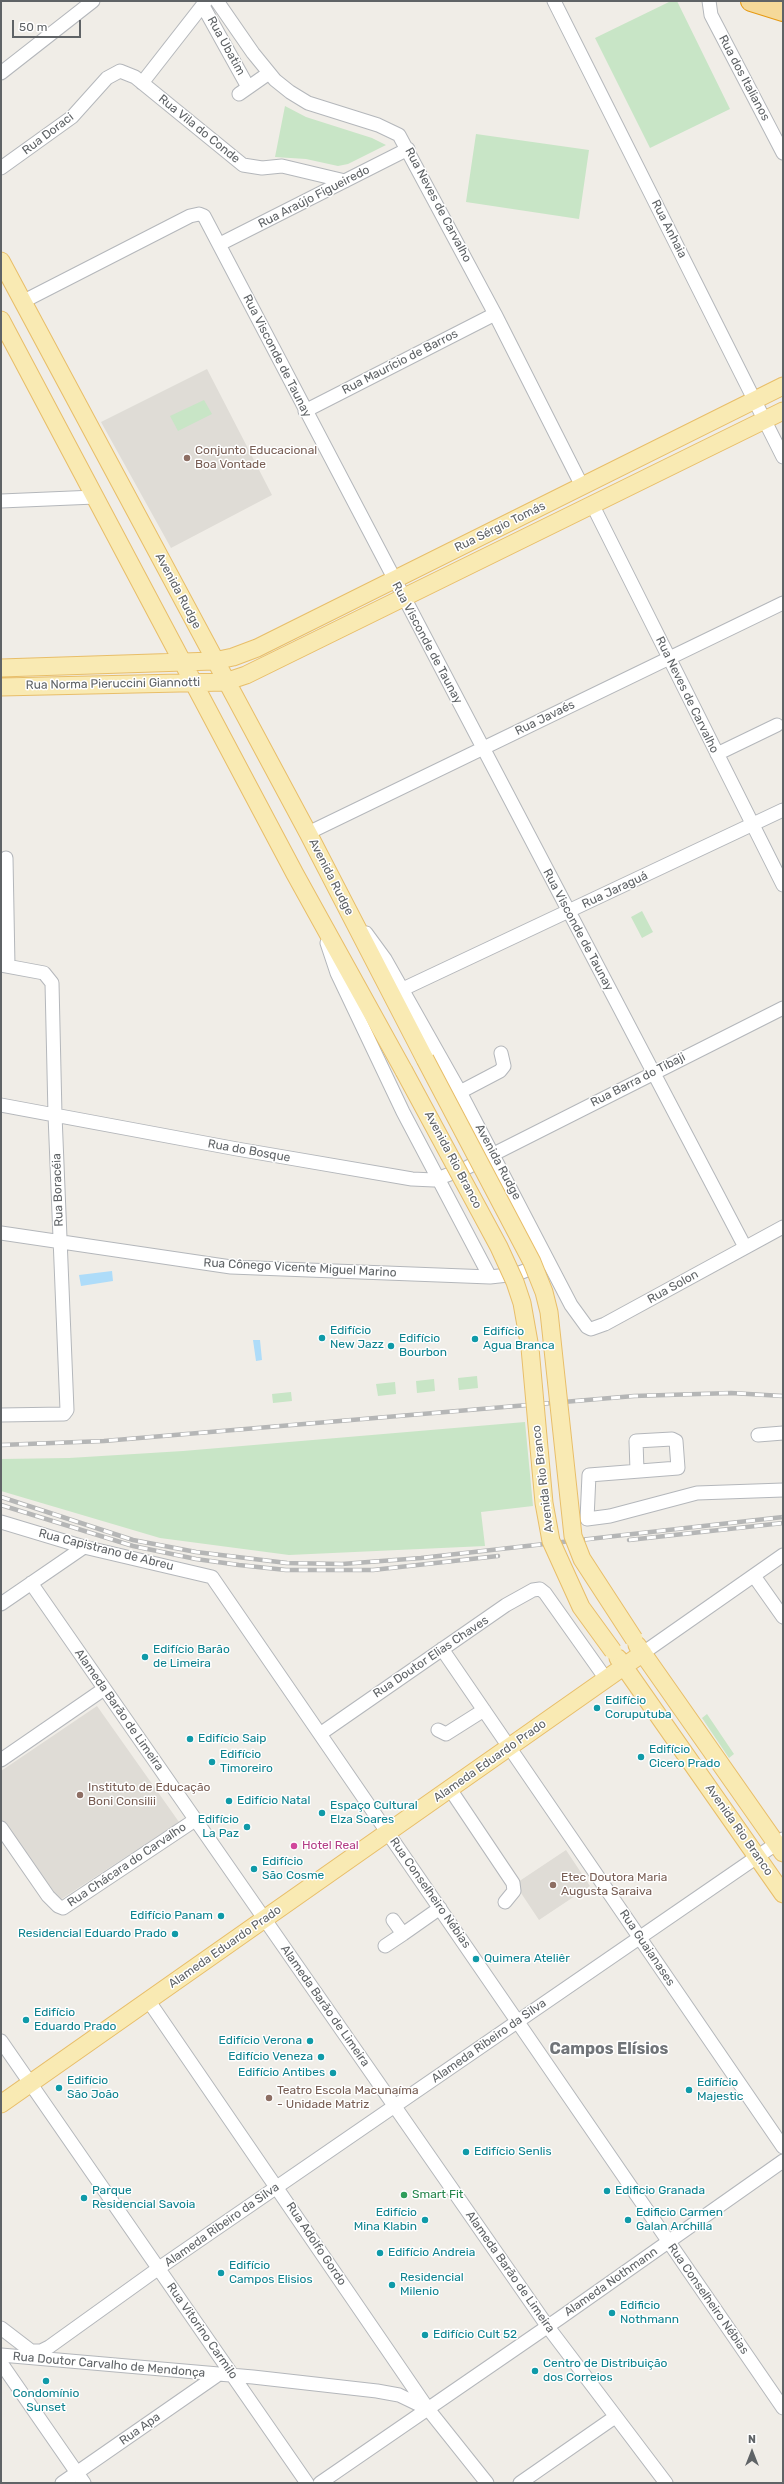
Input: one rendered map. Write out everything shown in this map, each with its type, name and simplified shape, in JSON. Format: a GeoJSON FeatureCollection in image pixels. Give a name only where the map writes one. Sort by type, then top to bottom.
{"type":"FeatureCollection","features":[{"type":"Feature","properties":{"kind":"highway"},"geometry":{"type":"LineString","coordinates":[[751,1],[783,11]]}},
{"type":"Feature","properties":{"kind":"main road","name":"Avenida Rudge"},"geometry":{"type":"LineString","coordinates":[[1,261],[24,301],[225,682],[308,833],[425,1059]]}},
{"type":"Feature","properties":{"kind":"main road"},"geometry":{"type":"LineString","coordinates":[[1,320],[195,681],[321,920]]}},
{"type":"Feature","properties":{"kind":"main road","name":"Rua Sérgio Tomás"},"geometry":{"type":"LineString","coordinates":[[214,661],[233,657],[258,648],[783,386]]}},
{"type":"Feature","properties":{"kind":"main road","name":"Rua Sérgio Tomás"},"geometry":{"type":"LineString","coordinates":[[225,682],[246,675],[783,411]]}},
{"type":"Feature","properties":{"kind":"main road","name":"Rua Norma Pieruccini Giannotti"},"geometry":{"type":"LineString","coordinates":[[1,668],[214,661]]}},
{"type":"Feature","properties":{"kind":"main road","name":"Rua Norma Pieruccini Giannotti"},"geometry":{"type":"LineString","coordinates":[[1,687],[195,681],[225,682]]}},
{"type":"Feature","properties":{"kind":"main road","name":"Avenida Rio Branco"},"geometry":{"type":"LineString","coordinates":[[321,920],[496,1240],[515,1282],[525,1317],[530,1348],[544,1503],[551,1541],[581,1607],[624,1666],[783,1894]]}},
{"type":"Feature","properties":{"kind":"main road","name":"Avenida Rio Branco"},"geometry":{"type":"LineString","coordinates":[[425,1059],[532,1262],[544,1292],[549,1312],[574,1536],[582,1559],[643,1654],[781,1845]]}},
{"type":"Feature","properties":{"kind":"main road","name":"Alameda Eduardo Prado"},"geometry":{"type":"LineString","coordinates":[[1,2104],[643,1654]]}},
{"type":"Feature","properties":{"kind":"street"},"geometry":{"type":"LineString","coordinates":[[1,73],[93,1]]}},
{"type":"Feature","properties":{"kind":"street","name":"Rua Neves de Carvalho"},"geometry":{"type":"LineString","coordinates":[[218,1],[269,73],[290,92],[308,103],[394,131],[408,149],[495,314],[582,486]]}},
{"type":"Feature","properties":{"kind":"street","name":"Rua Anhaia"},"geometry":{"type":"LineString","coordinates":[[554,1],[783,457]]}},
{"type":"Feature","properties":{"kind":"street","name":"Rua dos Italianos"},"geometry":{"type":"LineString","coordinates":[[709,1],[711,15],[783,153]]}},
{"type":"Feature","properties":{"kind":"street"},"geometry":{"type":"LineString","coordinates":[[142,82],[205,3]]}},
{"type":"Feature","properties":{"kind":"street","name":"Rua Ubatim"},"geometry":{"type":"LineString","coordinates":[[205,3],[244,91],[269,73]]}},
{"type":"Feature","properties":{"kind":"street","name":"Rua Doraci"},"geometry":{"type":"LineString","coordinates":[[1,168],[72,117],[111,74],[120,71],[129,73]]}},
{"type":"Feature","properties":{"kind":"street","name":"Rua Vila do Conde"},"geometry":{"type":"LineString","coordinates":[[129,73],[243,165],[262,168],[282,166],[345,181]]}},
{"type":"Feature","properties":{"kind":"street","name":"Rua Araújo Figueiredo"},"geometry":{"type":"LineString","coordinates":[[220,244],[408,149]]}},
{"type":"Feature","properties":{"kind":"street","name":"Rua Visconde de Taunay"},"geometry":{"type":"LineString","coordinates":[[24,301],[190,216],[199,214],[204,216],[220,244],[403,598],[745,1247]]}},
{"type":"Feature","properties":{"kind":"street","name":"Rua Maurício de Barros"},"geometry":{"type":"LineString","coordinates":[[306,411],[495,314]]}},
{"type":"Feature","properties":{"kind":"street"},"geometry":{"type":"LineString","coordinates":[[1,500],[95,497]]}},
{"type":"Feature","properties":{"kind":"street","name":"Rua Neves de Carvalho"},"geometry":{"type":"LineString","coordinates":[[592,504],[783,885]]}},
{"type":"Feature","properties":{"kind":"street","name":"Rua Javaés"},"geometry":{"type":"LineString","coordinates":[[308,833],[783,603]]}},
{"type":"Feature","properties":{"kind":"street"},"geometry":{"type":"LineString","coordinates":[[717,754],[777,725]]}},
{"type":"Feature","properties":{"kind":"street","name":"Rua Jaraguá"},"geometry":{"type":"LineString","coordinates":[[403,989],[783,810]]}},
{"type":"Feature","properties":{"kind":"street"},"geometry":{"type":"LineString","coordinates":[[4,966],[6,858]]}},
{"type":"Feature","properties":{"kind":"street"},"geometry":{"type":"LineString","coordinates":[[321,920],[337,973],[403,1112],[490,1277]]}},
{"type":"Feature","properties":{"kind":"street","name":"Avenida Rudge"},"geometry":{"type":"LineString","coordinates":[[354,922],[373,942],[403,989],[494,1153],[571,1304]]}},
{"type":"Feature","properties":{"kind":"street","name":"Rua Boracéia"},"geometry":{"type":"LineString","coordinates":[[1,1415],[64,1414],[67,1410],[59,1242],[53,992],[49,978],[39,971],[4,966]]}},
{"type":"Feature","properties":{"kind":"street","name":"Rua Barra do Tibaji"},"geometry":{"type":"LineString","coordinates":[[494,1153],[783,1008]]}},
{"type":"Feature","properties":{"kind":"street"},"geometry":{"type":"LineString","coordinates":[[460,1092],[500,1071],[504,1066],[501,1053]]}},
{"type":"Feature","properties":{"kind":"street","name":"Rua do Bosque"},"geometry":{"type":"LineString","coordinates":[[1,1106],[421,1180],[438,1179],[466,1168],[494,1153]]}},
{"type":"Feature","properties":{"kind":"street","name":"Rua Solon"},"geometry":{"type":"LineString","coordinates":[[571,1304],[587,1327],[591,1329],[598,1327],[783,1227]]}},
{"type":"Feature","properties":{"kind":"street","name":"Rua Cônego Vicente Miguel Marino"},"geometry":{"type":"LineString","coordinates":[[1,1233],[231,1267],[490,1277],[517,1274],[550,1261]]}},
{"type":"Feature","properties":{"kind":"street"},"geometry":{"type":"LineString","coordinates":[[758,1435],[783,1433]]}},
{"type":"Feature","properties":{"kind":"street"},"geometry":{"type":"LineString","coordinates":[[636,1471],[588,1475],[587,1519],[610,1516],[697,1493],[783,1490]]}},
{"type":"Feature","properties":{"kind":"street","name":"Rua Capistrano de Abreu"},"geometry":{"type":"LineString","coordinates":[[1,1522],[84,1547],[212,1577]]}},
{"type":"Feature","properties":{"kind":"street"},"geometry":{"type":"LineString","coordinates":[[1,1604],[84,1547]]}},
{"type":"Feature","properties":{"kind":"street","name":"Alameda Eduardo Prado"},"geometry":{"type":"LineString","coordinates":[[643,1654],[783,1555]]}},
{"type":"Feature","properties":{"kind":"street"},"geometry":{"type":"LineString","coordinates":[[754,1576],[783,1618]]}},
{"type":"Feature","properties":{"kind":"street","name":"Rua Conselheiro Nébias"},"geometry":{"type":"LineString","coordinates":[[212,1577],[783,2408]]}},
{"type":"Feature","properties":{"kind":"street","name":"Alameda Barão de Limeira"},"geometry":{"type":"LineString","coordinates":[[31,1583],[548,2327],[666,2483]]}},
{"type":"Feature","properties":{"kind":"street","name":"Rua Doutor Elias Chaves"},"geometry":{"type":"LineString","coordinates":[[320,1734],[442,1649],[523,1595],[537,1589],[545,1593],[606,1679]]}},
{"type":"Feature","properties":{"kind":"street","name":"Rua Guaianases"},"geometry":{"type":"LineString","coordinates":[[442,1649],[783,2147]]}},
{"type":"Feature","properties":{"kind":"street"},"geometry":{"type":"LineString","coordinates":[[1,1760],[104,1689]]}},
{"type":"Feature","properties":{"kind":"street"},"geometry":{"type":"LineString","coordinates":[[438,1730],[446,1734],[484,1710]]}},
{"type":"Feature","properties":{"kind":"street"},"geometry":{"type":"LineString","coordinates":[[450,1789],[513,1883],[514,1891],[505,1902]]}},
{"type":"Feature","properties":{"kind":"street","name":"Rua Chácara do Carvalho"},"geometry":{"type":"LineString","coordinates":[[1,1828],[48,1896],[54,1903],[63,1908],[195,1820]]}},
{"type":"Feature","properties":{"kind":"street","name":"Alameda Ribeiro da Silva"},"geometry":{"type":"LineString","coordinates":[[1,2328],[31,2351],[51,2353],[158,2268],[639,1937],[757,1857],[781,1845]]}},
{"type":"Feature","properties":{"kind":"street"},"geometry":{"type":"LineString","coordinates":[[385,1946],[440,1908]]}},
{"type":"Feature","properties":{"kind":"street"},"geometry":{"type":"LineString","coordinates":[[393,1920],[403,1934]]}},
{"type":"Feature","properties":{"kind":"street","name":"Rua Adolfo Gordo"},"geometry":{"type":"LineString","coordinates":[[148,2000],[428,2409],[487,2483]]}},
{"type":"Feature","properties":{"kind":"street","name":"Rua Vitorino Carmilo"},"geometry":{"type":"LineString","coordinates":[[1,2041],[307,2483]]}},
{"type":"Feature","properties":{"kind":"street","name":"Alameda Nothmann"},"geometry":{"type":"LineString","coordinates":[[320,2483],[548,2327],[783,2161]]}},
{"type":"Feature","properties":{"kind":"street","name":"Rua Doutor Carvalho de Mendonça"},"geometry":{"type":"LineString","coordinates":[[1,2355],[51,2353],[233,2376],[377,2390],[399,2395],[428,2409]]}},
{"type":"Feature","properties":{"kind":"street"},"geometry":{"type":"LineString","coordinates":[[1,2363],[81,2478]]}},
{"type":"Feature","properties":{"kind":"street","name":"Rua Apa"},"geometry":{"type":"LineString","coordinates":[[62,2483],[81,2478],[219,2374]]}},
{"type":"Feature","properties":{"kind":"street"},"geometry":{"type":"LineString","coordinates":[[520,2483],[615,2417]]}},
{"type":"Feature","properties":{"kind":"shaded area","name":"Conjunto Educacional Boa Vontade"},"geometry":{"type":"Polygon","coordinates":[[[207,369],[272,495],[171,548],[101,422],[207,369]]]}},
{"type":"Feature","properties":{"kind":"shaded area","name":"Instituto de Educação Boni Consilii"},"geometry":{"type":"Polygon","coordinates":[[[97,1706],[179,1822],[60,1900],[1,1819],[1,1771],[97,1706]]]}},
{"type":"Feature","properties":{"kind":"shaded area","name":"Etec Doutora Maria Augusta Saraiva"},"geometry":{"type":"Polygon","coordinates":[[[566,1850],[590,1886],[539,1920],[515,1884],[566,1850]]]}},
{"type":"Feature","properties":{"kind":"green space"},"geometry":{"type":"Polygon","coordinates":[[[671,1],[677,1],[730,109],[650,148],[595,38],[671,1]]]}},
{"type":"Feature","properties":{"kind":"green space"},"geometry":{"type":"Polygon","coordinates":[[[285,106],[306,117],[372,138],[386,145],[348,164],[338,166],[306,159],[275,157],[285,106]]]}},
{"type":"Feature","properties":{"kind":"green space"},"geometry":{"type":"Polygon","coordinates":[[[476,134],[589,150],[579,219],[466,202],[476,134]]]}},
{"type":"Feature","properties":{"kind":"green space"},"geometry":{"type":"Polygon","coordinates":[[[204,400],[212,414],[178,431],[170,416],[204,400]]]}},
{"type":"Feature","properties":{"kind":"green space"},"geometry":{"type":"Polygon","coordinates":[[[642,911],[653,932],[642,938],[631,917],[642,911]]]}},
{"type":"Feature","properties":{"kind":"green space"},"geometry":{"type":"Polygon","coordinates":[[[477,1376],[478,1388],[459,1390],[458,1378],[477,1376]]]}},
{"type":"Feature","properties":{"kind":"green space"},"geometry":{"type":"Polygon","coordinates":[[[434,1379],[435,1391],[417,1393],[416,1381],[434,1379]]]}},
{"type":"Feature","properties":{"kind":"green space"},"geometry":{"type":"Polygon","coordinates":[[[395,1382],[396,1394],[378,1396],[376,1384],[395,1382]]]}},
{"type":"Feature","properties":{"kind":"green space"},"geometry":{"type":"Polygon","coordinates":[[[291,1392],[292,1401],[273,1403],[272,1394],[291,1392]]]}},
{"type":"Feature","properties":{"kind":"green space"},"geometry":{"type":"Polygon","coordinates":[[[525,1422],[533,1506],[481,1512],[485,1546],[289,1555],[160,1538],[1,1491],[1,1459],[69,1458],[183,1451],[525,1422]]]}},
{"type":"Feature","properties":{"kind":"green space"},"geometry":{"type":"Polygon","coordinates":[[[707,1714],[734,1754],[729,1758],[702,1718],[707,1714]]]}},
{"type":"Feature","properties":{"kind":"water"},"geometry":{"type":"Polygon","coordinates":[[[112,1271],[113,1281],[81,1286],[79,1275],[112,1271]]]}},
{"type":"Feature","properties":{"kind":"water"},"geometry":{"type":"Polygon","coordinates":[[[253,1340],[260,1340],[262,1360],[256,1361],[253,1340]]]}},
{"type":"Feature","properties":{"kind":"railway"},"geometry":{"type":"LineString","coordinates":[[1,1445],[104,1441],[634,1396],[731,1393],[783,1396]]}},
{"type":"Feature","properties":{"kind":"railway"},"geometry":{"type":"LineString","coordinates":[[1,1497],[133,1540],[196,1552],[287,1563],[342,1564],[421,1558],[783,1517]]}},
{"type":"Feature","properties":{"kind":"railway"},"geometry":{"type":"LineString","coordinates":[[1,1505],[133,1546],[196,1559],[286,1570],[373,1570],[498,1556]]}},
{"type":"Feature","properties":{"kind":"railway"},"geometry":{"type":"LineString","coordinates":[[629,1540],[783,1523]]}},
{"type":"Feature","properties":{"kind":"place","name":"Conjunto Educacional Boa Vontade"},"geometry":{"type":"Point","coordinates":[187,458]}},
{"type":"Feature","properties":{"kind":"place","name":"Edifício New Jazz"},"geometry":{"type":"Point","coordinates":[322,1338]}},
{"type":"Feature","properties":{"kind":"place","name":"Edifício Agua Branca"},"geometry":{"type":"Point","coordinates":[475,1339]}},
{"type":"Feature","properties":{"kind":"place","name":"Edifício Bourbon"},"geometry":{"type":"Point","coordinates":[391,1346]}},
{"type":"Feature","properties":{"kind":"place","name":"Edifício Barão de Limeira"},"geometry":{"type":"Point","coordinates":[145,1657]}},
{"type":"Feature","properties":{"kind":"place","name":"Edifício Coruputuba"},"geometry":{"type":"Point","coordinates":[597,1708]}},
{"type":"Feature","properties":{"kind":"place","name":"Edifício Saip"},"geometry":{"type":"Point","coordinates":[190,1739]}},
{"type":"Feature","properties":{"kind":"place","name":"Edifício Cicero Prado"},"geometry":{"type":"Point","coordinates":[641,1757]}},
{"type":"Feature","properties":{"kind":"place","name":"Edifício Timoreiro"},"geometry":{"type":"Point","coordinates":[212,1762]}},
{"type":"Feature","properties":{"kind":"place","name":"Instituto de Educação Boni Consilii"},"geometry":{"type":"Point","coordinates":[80,1795]}},
{"type":"Feature","properties":{"kind":"place","name":"Edifício Natal"},"geometry":{"type":"Point","coordinates":[229,1801]}},
{"type":"Feature","properties":{"kind":"place","name":"Espaço Cultural Elza Soares"},"geometry":{"type":"Point","coordinates":[322,1813]}},
{"type":"Feature","properties":{"kind":"place","name":"Edifício La Paz"},"geometry":{"type":"Point","coordinates":[247,1827]}},
{"type":"Feature","properties":{"kind":"place","name":"Hotel Real"},"geometry":{"type":"Point","coordinates":[294,1846]}},
{"type":"Feature","properties":{"kind":"place","name":"Edifício São Cosme"},"geometry":{"type":"Point","coordinates":[254,1869]}},
{"type":"Feature","properties":{"kind":"place","name":"Etec Doutora Maria Augusta Saraiva"},"geometry":{"type":"Point","coordinates":[553,1885]}},
{"type":"Feature","properties":{"kind":"place","name":"Edifício Panam"},"geometry":{"type":"Point","coordinates":[221,1916]}},
{"type":"Feature","properties":{"kind":"place","name":"Residencial Eduardo Prado"},"geometry":{"type":"Point","coordinates":[175,1934]}},
{"type":"Feature","properties":{"kind":"place","name":"Quimera Ateliêr"},"geometry":{"type":"Point","coordinates":[476,1959]}},
{"type":"Feature","properties":{"kind":"place","name":"Edifício Eduardo Prado"},"geometry":{"type":"Point","coordinates":[26,2020]}},
{"type":"Feature","properties":{"kind":"place","name":"Edifício Verona"},"geometry":{"type":"Point","coordinates":[310,2041]}},
{"type":"Feature","properties":{"kind":"place","name":"Edifício Veneza"},"geometry":{"type":"Point","coordinates":[321,2057]}},
{"type":"Feature","properties":{"kind":"place","name":"Edifício Antibes"},"geometry":{"type":"Point","coordinates":[333,2073]}},
{"type":"Feature","properties":{"kind":"place","name":"Edifício São João"},"geometry":{"type":"Point","coordinates":[59,2088]}},
{"type":"Feature","properties":{"kind":"place","name":"Edifício Majestic"},"geometry":{"type":"Point","coordinates":[689,2090]}},
{"type":"Feature","properties":{"kind":"place","name":"Teatro Escola Macunaíma - Unidade Matriz"},"geometry":{"type":"Point","coordinates":[269,2098]}},
{"type":"Feature","properties":{"kind":"place","name":"Edifício Senlis"},"geometry":{"type":"Point","coordinates":[466,2152]}},
{"type":"Feature","properties":{"kind":"place","name":"Edificio Granada"},"geometry":{"type":"Point","coordinates":[607,2191]}},
{"type":"Feature","properties":{"kind":"place","name":"Smart Fit"},"geometry":{"type":"Point","coordinates":[404,2195]}},
{"type":"Feature","properties":{"kind":"place","name":"Parque Residencial Savoia"},"geometry":{"type":"Point","coordinates":[84,2198]}},
{"type":"Feature","properties":{"kind":"place","name":"Edifício Mina Klabin"},"geometry":{"type":"Point","coordinates":[425,2220]}},
{"type":"Feature","properties":{"kind":"place","name":"Edificio Carmen Galan Archilla"},"geometry":{"type":"Point","coordinates":[628,2220]}},
{"type":"Feature","properties":{"kind":"place","name":"Edifício Andreia"},"geometry":{"type":"Point","coordinates":[380,2253]}},
{"type":"Feature","properties":{"kind":"place","name":"Edifício Campos Elisios"},"geometry":{"type":"Point","coordinates":[221,2273]}},
{"type":"Feature","properties":{"kind":"place","name":"Residencial Milenio"},"geometry":{"type":"Point","coordinates":[392,2285]}},
{"type":"Feature","properties":{"kind":"place","name":"Edificio Nothmann"},"geometry":{"type":"Point","coordinates":[612,2313]}},
{"type":"Feature","properties":{"kind":"place","name":"Edifício Cult 52"},"geometry":{"type":"Point","coordinates":[425,2335]}},
{"type":"Feature","properties":{"kind":"place","name":"Centro de Distribuição dos Correios"},"geometry":{"type":"Point","coordinates":[535,2371]}},
{"type":"Feature","properties":{"kind":"place","name":"Condomínio Sunset"},"geometry":{"type":"Point","coordinates":[46,2381]}},
{"type":"Feature","properties":{"kind":"district","name":"Campos Elísios"},"geometry":{"type":"Point","coordinates":[609,2049]}}]}
